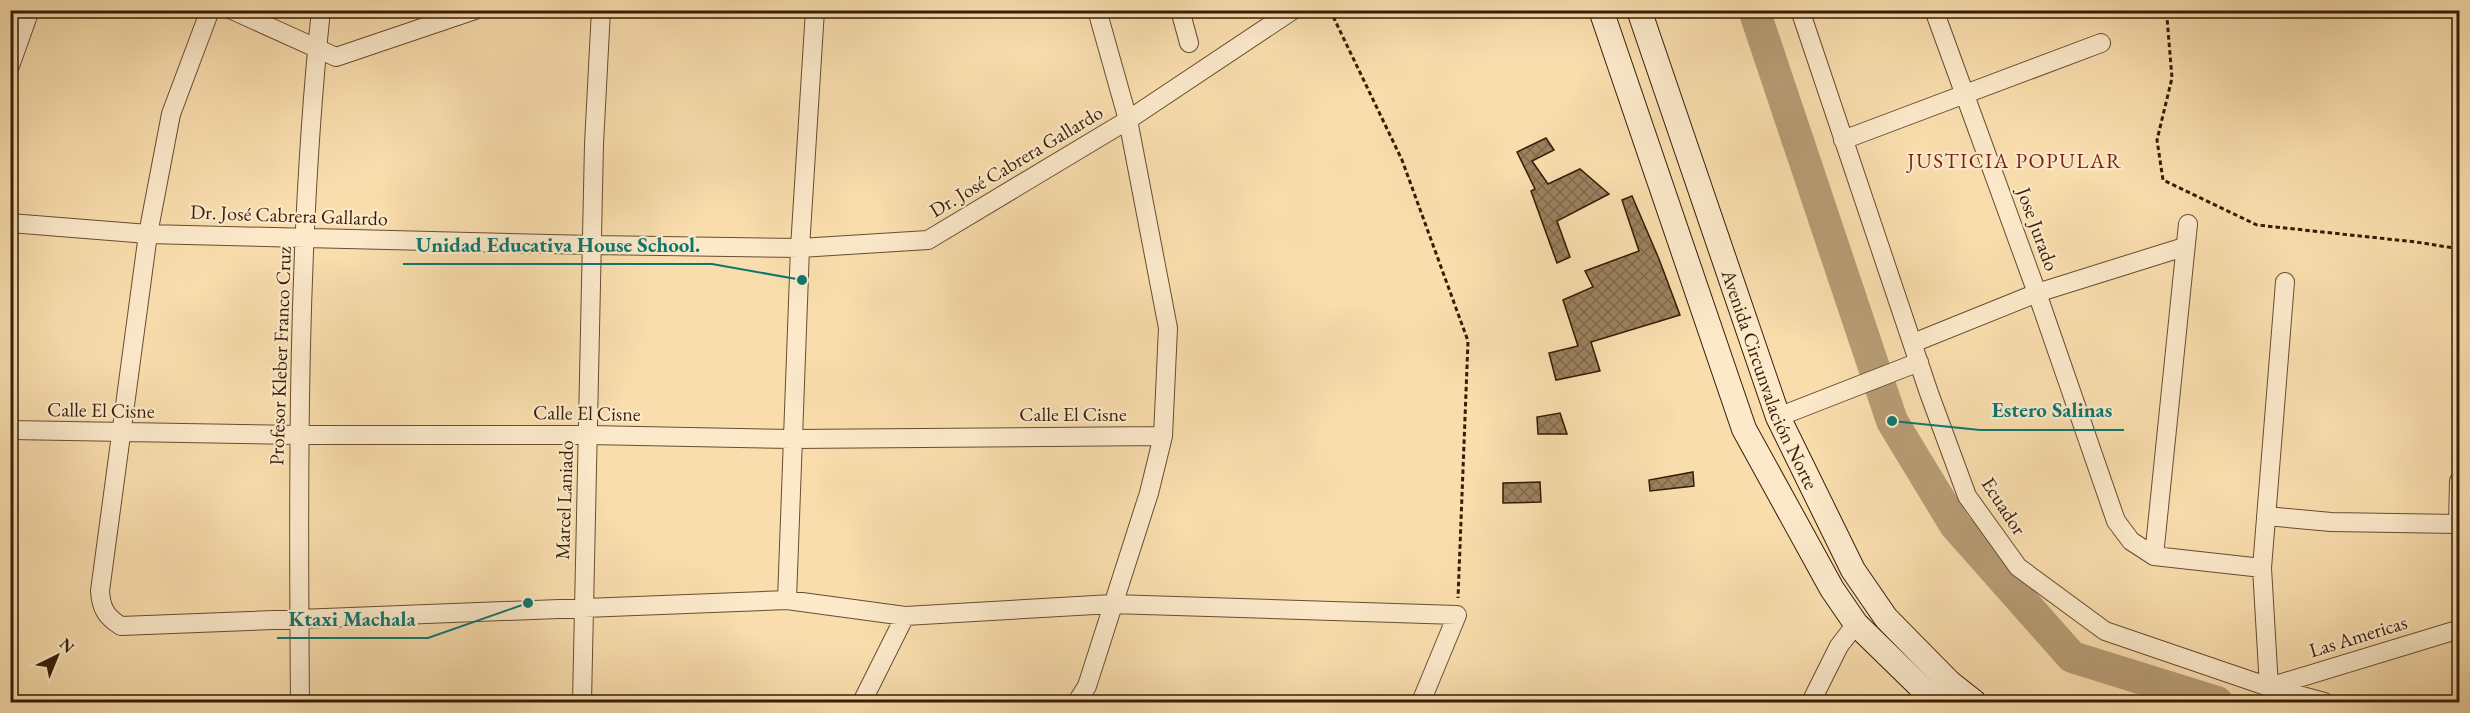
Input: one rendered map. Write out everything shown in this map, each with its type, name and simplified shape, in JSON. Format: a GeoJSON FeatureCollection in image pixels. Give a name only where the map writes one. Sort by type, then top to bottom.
{"type":"FeatureCollection","features":[{"type":"Feature","properties":{"kind":"main road","name":"Avenida Circunvalación Norte"},"geometry":{"type":"LineString","coordinates":[[1601,10],[1744,429],[1832,589],[1856,624],[1939,697],[1974,702]]}},
{"type":"Feature","properties":{"kind":"main road","name":"Avenida Circunvalación Norte"},"geometry":{"type":"LineString","coordinates":[[1639,10],[1778,417],[1853,570],[1939,697]]}},
{"type":"Feature","properties":{"kind":"street"},"geometry":{"type":"LineString","coordinates":[[10,66],[30,10]]}},
{"type":"Feature","properties":{"kind":"street"},"geometry":{"type":"LineString","coordinates":[[210,10],[171,114],[148,234],[100,591],[101,604],[108,618],[121,626],[300,617],[788,600],[905,616],[1112,604],[1457,615],[1421,702]]}},
{"type":"Feature","properties":{"kind":"street"},"geometry":{"type":"LineString","coordinates":[[232,10],[336,57],[422,19],[475,10]]}},
{"type":"Feature","properties":{"kind":"street","name":"Profesor Kleber Franco Cruz"},"geometry":{"type":"LineString","coordinates":[[300,702],[299,435],[306,239],[321,10]]}},
{"type":"Feature","properties":{"kind":"street","name":"Marcel Laniado"},"geometry":{"type":"LineString","coordinates":[[582,702],[585,480],[589,435],[592,245],[601,10]]}},
{"type":"Feature","properties":{"kind":"street"},"geometry":{"type":"LineString","coordinates":[[788,600],[800,248],[815,10]]}},
{"type":"Feature","properties":{"kind":"street"},"geometry":{"type":"LineString","coordinates":[[1077,702],[1087,686],[1149,493],[1163,436],[1168,328],[1128,120],[1097,10]]}},
{"type":"Feature","properties":{"kind":"street"},"geometry":{"type":"LineString","coordinates":[[1180,10],[1189,43]]}},
{"type":"Feature","properties":{"kind":"street","name":"Dr. José Cabrera Gallardo"},"geometry":{"type":"LineString","coordinates":[[10,223],[148,234],[592,245],[800,248],[928,240],[1128,120],[1293,10]]}},
{"type":"Feature","properties":{"kind":"street","name":"Ecuador"},"geometry":{"type":"LineString","coordinates":[[1800,10],[1913,343],[1912,364],[1967,495],[2018,567],[2105,631],[2269,687],[2324,702]]}},
{"type":"Feature","properties":{"kind":"street","name":"Jose Jurado"},"geometry":{"type":"LineString","coordinates":[[1934,10],[2116,520],[2131,541],[2154,555]]}},
{"type":"Feature","properties":{"kind":"street"},"geometry":{"type":"LineString","coordinates":[[1843,140],[1965,92],[2101,43]]}},
{"type":"Feature","properties":{"kind":"street"},"geometry":{"type":"LineString","coordinates":[[2188,224],[2154,555],[2262,568]]}},
{"type":"Feature","properties":{"kind":"street"},"geometry":{"type":"LineString","coordinates":[[1913,343],[2037,294],[2184,247]]}},
{"type":"Feature","properties":{"kind":"street"},"geometry":{"type":"LineString","coordinates":[[2269,687],[2262,568],[2285,282]]}},
{"type":"Feature","properties":{"kind":"street"},"geometry":{"type":"LineString","coordinates":[[1778,417],[1912,364]]}},
{"type":"Feature","properties":{"kind":"street","name":"Calle El Cisne"},"geometry":{"type":"LineString","coordinates":[[10,430],[792,439],[1163,436]]}},
{"type":"Feature","properties":{"kind":"street"},"geometry":{"type":"LineString","coordinates":[[2266,516],[2331,522],[2458,524],[2459,482]]}},
{"type":"Feature","properties":{"kind":"street"},"geometry":{"type":"LineString","coordinates":[[862,702],[905,616]]}},
{"type":"Feature","properties":{"kind":"street"},"geometry":{"type":"LineString","coordinates":[[1811,702],[1839,646],[1856,624]]}},
{"type":"Feature","properties":{"kind":"street","name":"Las Americas"},"geometry":{"type":"LineString","coordinates":[[2269,687],[2460,629]]}},
{"type":"Feature","properties":{"kind":"path"},"geometry":{"type":"LineString","coordinates":[[1330,10],[1402,160],[1468,341],[1457,615]]}},
{"type":"Feature","properties":{"kind":"path"},"geometry":{"type":"LineString","coordinates":[[2157,10],[2168,18],[2172,78],[2157,140],[2163,180],[2257,225],[2460,249]]}},
{"type":"Feature","properties":{"kind":"building"},"geometry":{"type":"Polygon","coordinates":[[[1546,138],[1554,150],[1532,161],[1548,184],[1580,169],[1609,194],[1557,221],[1570,257],[1557,263],[1531,191],[1535,189],[1517,152],[1546,138]]]}},
{"type":"Feature","properties":{"kind":"building"},"geometry":{"type":"Polygon","coordinates":[[[1632,196],[1680,315],[1591,342],[1600,371],[1556,380],[1549,353],[1578,346],[1563,300],[1593,287],[1585,271],[1639,251],[1622,200],[1632,196]]]}},
{"type":"Feature","properties":{"kind":"building"},"geometry":{"type":"Polygon","coordinates":[[[1560,413],[1567,434],[1538,434],[1537,417],[1560,413]]]}},
{"type":"Feature","properties":{"kind":"building"},"geometry":{"type":"Polygon","coordinates":[[[1693,472],[1694,486],[1650,491],[1649,480],[1693,472]]]}},
{"type":"Feature","properties":{"kind":"building"},"geometry":{"type":"Polygon","coordinates":[[[1540,482],[1541,502],[1503,503],[1503,483],[1540,482]]]}},
{"type":"Feature","properties":{"kind":"waterway"},"geometry":{"type":"LineString","coordinates":[[1754,10],[1892,421],[1955,525],[2072,657],[2217,702]]}},
{"type":"Feature","properties":{"kind":"place","name":"Unidad Educativa House School."},"geometry":{"type":"Point","coordinates":[802,280]}},
{"type":"Feature","properties":{"kind":"place","name":"Estero Salinas"},"geometry":{"type":"Point","coordinates":[1892,421]}},
{"type":"Feature","properties":{"kind":"place","name":"Ktaxi Machala"},"geometry":{"type":"Point","coordinates":[528,603]}},
{"type":"Feature","properties":{"kind":"district","name":"JUSTICIA POPULAR"},"geometry":{"type":"Point","coordinates":[2015,160]}}]}
